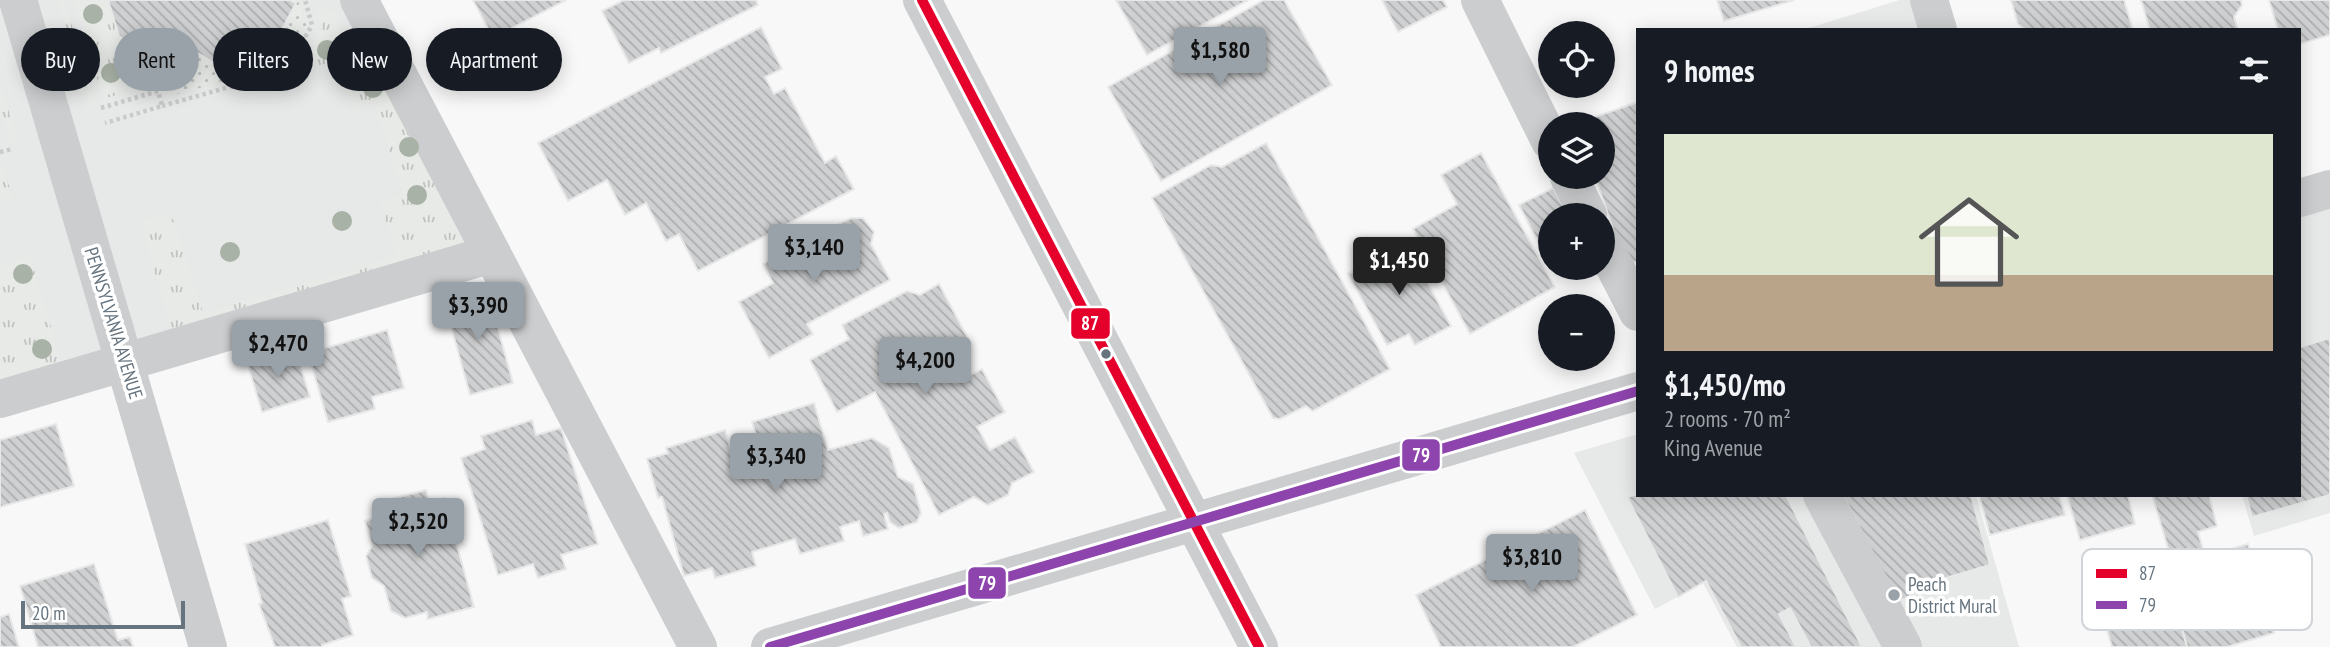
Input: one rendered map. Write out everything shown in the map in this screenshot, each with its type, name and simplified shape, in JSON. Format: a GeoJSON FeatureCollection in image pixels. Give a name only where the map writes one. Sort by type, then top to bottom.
{"type":"FeatureCollection","features":[{"type":"Feature","properties":{"kind":"street","name":"PENNSYLVANIA AVENUE"},"geometry":{"type":"LineString","coordinates":[[18,0],[208,647]]}},
{"type":"Feature","properties":{"kind":"street"},"geometry":{"type":"LineString","coordinates":[[359,0],[698,647]]}},
{"type":"Feature","properties":{"kind":"street"},"geometry":{"type":"LineString","coordinates":[[922,0],[1259,647]]}},
{"type":"Feature","properties":{"kind":"street"},"geometry":{"type":"LineString","coordinates":[[1480,0],[1538,117]]}},
{"type":"Feature","properties":{"kind":"street"},"geometry":{"type":"LineString","coordinates":[[1929,0],[1937,28]]}},
{"type":"Feature","properties":{"kind":"street"},"geometry":{"type":"LineString","coordinates":[[2301,198],[2330,189]]}},
{"type":"Feature","properties":{"kind":"street"},"geometry":{"type":"LineString","coordinates":[[0,399],[492,254]]}},
{"type":"Feature","properties":{"kind":"street"},"geometry":{"type":"LineString","coordinates":[[1615,267],[1636,308]]}},
{"type":"Feature","properties":{"kind":"street"},"geometry":{"type":"LineString","coordinates":[[770,647],[1636,392]]}},
{"type":"Feature","properties":{"kind":"street"},"geometry":{"type":"LineString","coordinates":[[1823,497],[1903,647]]}},
{"type":"Feature","properties":{"kind":"path"},"geometry":{"type":"LineString","coordinates":[[105,123],[286,71],[312,25],[305,0]]}},
{"type":"Feature","properties":{"kind":"path"},"geometry":{"type":"LineString","coordinates":[[101,108],[158,92],[162,106]]}},
{"type":"Feature","properties":{"kind":"shaded area"},"geometry":{"type":"Polygon","coordinates":[[[0,0],[366,0],[381,28],[327,28],[327,91],[412,91],[412,86],[491,235],[0,379],[0,0]]]}},
{"type":"Feature","properties":{"kind":"shaded area"},"geometry":{"type":"Polygon","coordinates":[[[1900,0],[1939,0],[1947,28],[1809,28],[1900,0]]]}},
{"type":"Feature","properties":{"kind":"shaded area"},"geometry":{"type":"Polygon","coordinates":[[[2330,198],[2330,513],[2254,536],[2243,497],[2301,497],[2301,206],[2330,198]]]}},
{"type":"Feature","properties":{"kind":"shaded area"},"geometry":{"type":"Polygon","coordinates":[[[1636,435],[1636,497],[1977,497],[2019,647],[1737,647],[1703,583],[1655,609],[1574,453],[1636,435]]]}},
{"type":"Feature","properties":{"kind":"green space"},"geometry":{"type":"Polygon","coordinates":[[[57,0],[64,0],[73,28],[65,28],[57,0]]]}},
{"type":"Feature","properties":{"kind":"green space"},"geometry":{"type":"Polygon","coordinates":[[[74,0],[108,0],[117,28],[114,28],[114,91],[130,91],[103,99],[100,89],[100,28],[82,28],[74,0]]]}},
{"type":"Feature","properties":{"kind":"green space"},"geometry":{"type":"Polygon","coordinates":[[[290,0],[300,0],[307,24],[305,28],[283,28],[296,4],[290,0]]]}},
{"type":"Feature","properties":{"kind":"green space"},"geometry":{"type":"Polygon","coordinates":[[[313,3],[336,13],[341,28],[327,28],[327,63],[313,67],[313,43],[322,27],[313,3]]]}},
{"type":"Feature","properties":{"kind":"green space"},"geometry":{"type":"Polygon","coordinates":[[[199,53],[213,62],[213,84],[199,88],[199,53]]]}},
{"type":"Feature","properties":{"kind":"green space"},"geometry":{"type":"Polygon","coordinates":[[[0,82],[17,139],[11,144],[0,108],[0,82]]]}},
{"type":"Feature","properties":{"kind":"green space"},"geometry":{"type":"Polygon","coordinates":[[[83,91],[92,91],[96,104],[89,110],[83,91]]]}},
{"type":"Feature","properties":{"kind":"green space"},"geometry":{"type":"Polygon","coordinates":[[[165,91],[188,91],[167,97],[165,91]]]}},
{"type":"Feature","properties":{"kind":"green space"},"geometry":{"type":"Polygon","coordinates":[[[348,91],[394,91],[468,242],[171,329],[140,222],[149,219],[162,217],[175,221],[203,313],[397,256],[380,201],[402,194],[375,103],[354,109],[348,91]]]}},
{"type":"Feature","properties":{"kind":"green space"},"geometry":{"type":"Polygon","coordinates":[[[3,165],[13,200],[0,204],[0,166],[3,165]]]}},
{"type":"Feature","properties":{"kind":"green space"},"geometry":{"type":"Polygon","coordinates":[[[30,256],[61,361],[0,379],[0,266],[30,256]]]}},
{"type":"Feature","properties":{"kind":"building"},"geometry":{"type":"Polygon","coordinates":[[[108,0],[290,0],[296,3],[283,28],[213,28],[213,62],[199,54],[199,28],[117,28],[108,0]]]}},
{"type":"Feature","properties":{"kind":"building"},"geometry":{"type":"Polygon","coordinates":[[[473,0],[566,0],[512,28],[488,28],[473,0]]]}},
{"type":"Feature","properties":{"kind":"building"},"geometry":{"type":"Polygon","coordinates":[[[624,0],[756,0],[758,5],[661,53],[659,48],[629,63],[602,11],[624,0]]]}},
{"type":"Feature","properties":{"kind":"building"},"geometry":{"type":"Polygon","coordinates":[[[1116,0],[1248,0],[1147,55],[1116,0]]]}},
{"type":"Feature","properties":{"kind":"building"},"geometry":{"type":"Polygon","coordinates":[[[1264,0],[1284,0],[1332,85],[1161,181],[1108,87],[1264,0]]]}},
{"type":"Feature","properties":{"kind":"building"},"geometry":{"type":"Polygon","coordinates":[[[1382,0],[1443,0],[1447,7],[1398,32],[1382,0]]]}},
{"type":"Feature","properties":{"kind":"building"},"geometry":{"type":"Polygon","coordinates":[[[1717,0],[1794,0],[1724,21],[1717,0]]]}},
{"type":"Feature","properties":{"kind":"building"},"geometry":{"type":"Polygon","coordinates":[[[2011,0],[2124,0],[2132,28],[2023,28],[2018,24],[2011,0]]]}},
{"type":"Feature","properties":{"kind":"building"},"geometry":{"type":"Polygon","coordinates":[[[2141,0],[2241,0],[2242,5],[2234,17],[2237,28],[2149,28],[2141,0]]]}},
{"type":"Feature","properties":{"kind":"building"},"geometry":{"type":"Polygon","coordinates":[[[2269,0],[2330,0],[2330,35],[2301,44],[2301,28],[2277,28],[2269,0]]]}},
{"type":"Feature","properties":{"kind":"building"},"geometry":{"type":"Polygon","coordinates":[[[761,27],[782,69],[765,77],[774,94],[785,88],[825,163],[836,156],[854,189],[698,271],[679,234],[666,241],[646,203],[625,215],[607,180],[568,201],[538,143],[761,27]]]}},
{"type":"Feature","properties":{"kind":"building"},"geometry":{"type":"Polygon","coordinates":[[[1636,103],[1636,262],[1626,265],[1615,234],[1615,203],[1604,203],[1599,189],[1615,189],[1615,112],[1609,112],[1636,103]]]}},
{"type":"Feature","properties":{"kind":"building"},"geometry":{"type":"Polygon","coordinates":[[[1266,143],[1390,369],[1313,411],[1306,406],[1280,419],[1273,418],[1152,198],[1211,165],[1222,167],[1266,143]]]}},
{"type":"Feature","properties":{"kind":"building"},"geometry":{"type":"Polygon","coordinates":[[[1481,153],[1538,256],[1538,280],[1551,280],[1555,287],[1538,294],[1470,334],[1413,229],[1457,204],[1441,175],[1481,153]]]}},
{"type":"Feature","properties":{"kind":"building"},"geometry":{"type":"Polygon","coordinates":[[[1551,189],[1561,203],[1538,203],[1538,242],[1519,205],[1551,189]]]}},
{"type":"Feature","properties":{"kind":"building"},"geometry":{"type":"Polygon","coordinates":[[[851,218],[863,218],[874,232],[871,244],[890,280],[807,324],[813,334],[769,358],[739,302],[773,283],[763,264],[851,218]]]}},
{"type":"Feature","properties":{"kind":"building"},"geometry":{"type":"Polygon","coordinates":[[[1406,243],[1451,326],[1415,345],[1409,334],[1387,345],[1348,274],[1406,243]]]}},
{"type":"Feature","properties":{"kind":"building"},"geometry":{"type":"Polygon","coordinates":[[[939,284],[971,344],[942,358],[955,383],[982,369],[1005,412],[977,427],[990,450],[1015,437],[1034,472],[1012,483],[1008,495],[988,505],[974,497],[939,515],[875,392],[837,412],[810,360],[849,339],[842,325],[907,291],[920,295],[939,284]]]}},
{"type":"Feature","properties":{"kind":"building"},"geometry":{"type":"Polygon","coordinates":[[[487,289],[513,383],[470,395],[444,301],[487,289]]]}},
{"type":"Feature","properties":{"kind":"building"},"geometry":{"type":"Polygon","coordinates":[[[387,330],[404,388],[372,397],[375,409],[328,422],[308,353],[387,330]]]}},
{"type":"Feature","properties":{"kind":"building"},"geometry":{"type":"Polygon","coordinates":[[[2330,338],[2330,495],[2252,517],[2247,497],[2301,497],[2301,347],[2330,338]]]}},
{"type":"Feature","properties":{"kind":"building"},"geometry":{"type":"Polygon","coordinates":[[[295,348],[310,397],[262,412],[247,362],[295,348]]]}},
{"type":"Feature","properties":{"kind":"building"},"geometry":{"type":"Polygon","coordinates":[[[814,403],[828,450],[872,438],[889,448],[898,477],[913,484],[921,513],[917,522],[899,528],[890,522],[887,513],[884,514],[888,529],[863,536],[859,521],[840,527],[844,541],[800,554],[795,539],[752,552],[756,566],[715,578],[712,568],[684,576],[662,497],[658,498],[647,459],[668,453],[666,448],[725,430],[738,475],[766,467],[752,422],[814,403]]]}},
{"type":"Feature","properties":{"kind":"building"},"geometry":{"type":"Polygon","coordinates":[[[532,420],[536,435],[561,428],[598,544],[561,555],[566,569],[538,578],[533,564],[498,575],[461,458],[485,449],[481,436],[532,420]]]}},
{"type":"Feature","properties":{"kind":"building"},"geometry":{"type":"Polygon","coordinates":[[[56,424],[74,486],[0,507],[0,440],[56,424]]]}},
{"type":"Feature","properties":{"kind":"building"},"geometry":{"type":"Polygon","coordinates":[[[426,490],[429,502],[444,498],[474,607],[428,619],[427,612],[405,618],[391,611],[384,586],[372,578],[366,556],[372,546],[365,521],[387,514],[383,501],[426,490]]]}},
{"type":"Feature","properties":{"kind":"building"},"geometry":{"type":"Polygon","coordinates":[[[1636,495],[1636,497],[1787,497],[1862,647],[1811,647],[1790,608],[1779,614],[1796,647],[1741,647],[1706,581],[1678,597],[1627,497],[1636,495]]]}},
{"type":"Feature","properties":{"kind":"building"},"geometry":{"type":"Polygon","coordinates":[[[1844,497],[1972,497],[1990,565],[1912,588],[1914,596],[1897,601],[1844,497]]]}},
{"type":"Feature","properties":{"kind":"building"},"geometry":{"type":"Polygon","coordinates":[[[1980,497],[2060,497],[2065,515],[1990,535],[1980,497]]]}},
{"type":"Feature","properties":{"kind":"building"},"geometry":{"type":"Polygon","coordinates":[[[2068,497],[2128,497],[2135,524],[2080,540],[2068,497]]]}},
{"type":"Feature","properties":{"kind":"building"},"geometry":{"type":"Polygon","coordinates":[[[2153,497],[2210,497],[2217,526],[2198,532],[2203,549],[2168,549],[2153,497]]]}},
{"type":"Feature","properties":{"kind":"building"},"geometry":{"type":"Polygon","coordinates":[[[1585,510],[1637,615],[1573,647],[1441,647],[1416,595],[1585,510]]]}},
{"type":"Feature","properties":{"kind":"building"},"geometry":{"type":"Polygon","coordinates":[[[328,520],[351,596],[342,599],[353,635],[322,647],[275,647],[259,604],[262,603],[245,544],[328,520]]]}},
{"type":"Feature","properties":{"kind":"building"},"geometry":{"type":"Polygon","coordinates":[[[2248,544],[2249,549],[2230,549],[2248,544]]]}},
{"type":"Feature","properties":{"kind":"building"},"geometry":{"type":"Polygon","coordinates":[[[94,564],[118,640],[130,637],[133,647],[38,647],[20,586],[94,564]]]}},
{"type":"Feature","properties":{"kind":"building"},"geometry":{"type":"Polygon","coordinates":[[[9,614],[19,647],[0,647],[0,617],[9,614]]]}},
{"type":"Feature","properties":{"kind":"building"},"geometry":{"type":"Polygon","coordinates":[[[2107,630],[2182,630],[2187,647],[2112,647],[2107,630]]]}},
{"type":"Feature","properties":{"kind":"building"},"geometry":{"type":"Polygon","coordinates":[[[2182,630],[2273,630],[2274,633],[2227,647],[2187,647],[2182,630]]]}},
{"type":"Feature","properties":{"kind":"transit line","name":"87"},"geometry":{"type":"LineString","coordinates":[[922,0],[1259,647]]}},
{"type":"Feature","properties":{"kind":"transit line","name":"79"},"geometry":{"type":"LineString","coordinates":[[770,647],[1636,392]]}},
{"type":"Feature","properties":{"kind":"place","name":"Peach District Mural"},"geometry":{"type":"Point","coordinates":[1894,595]}}]}
